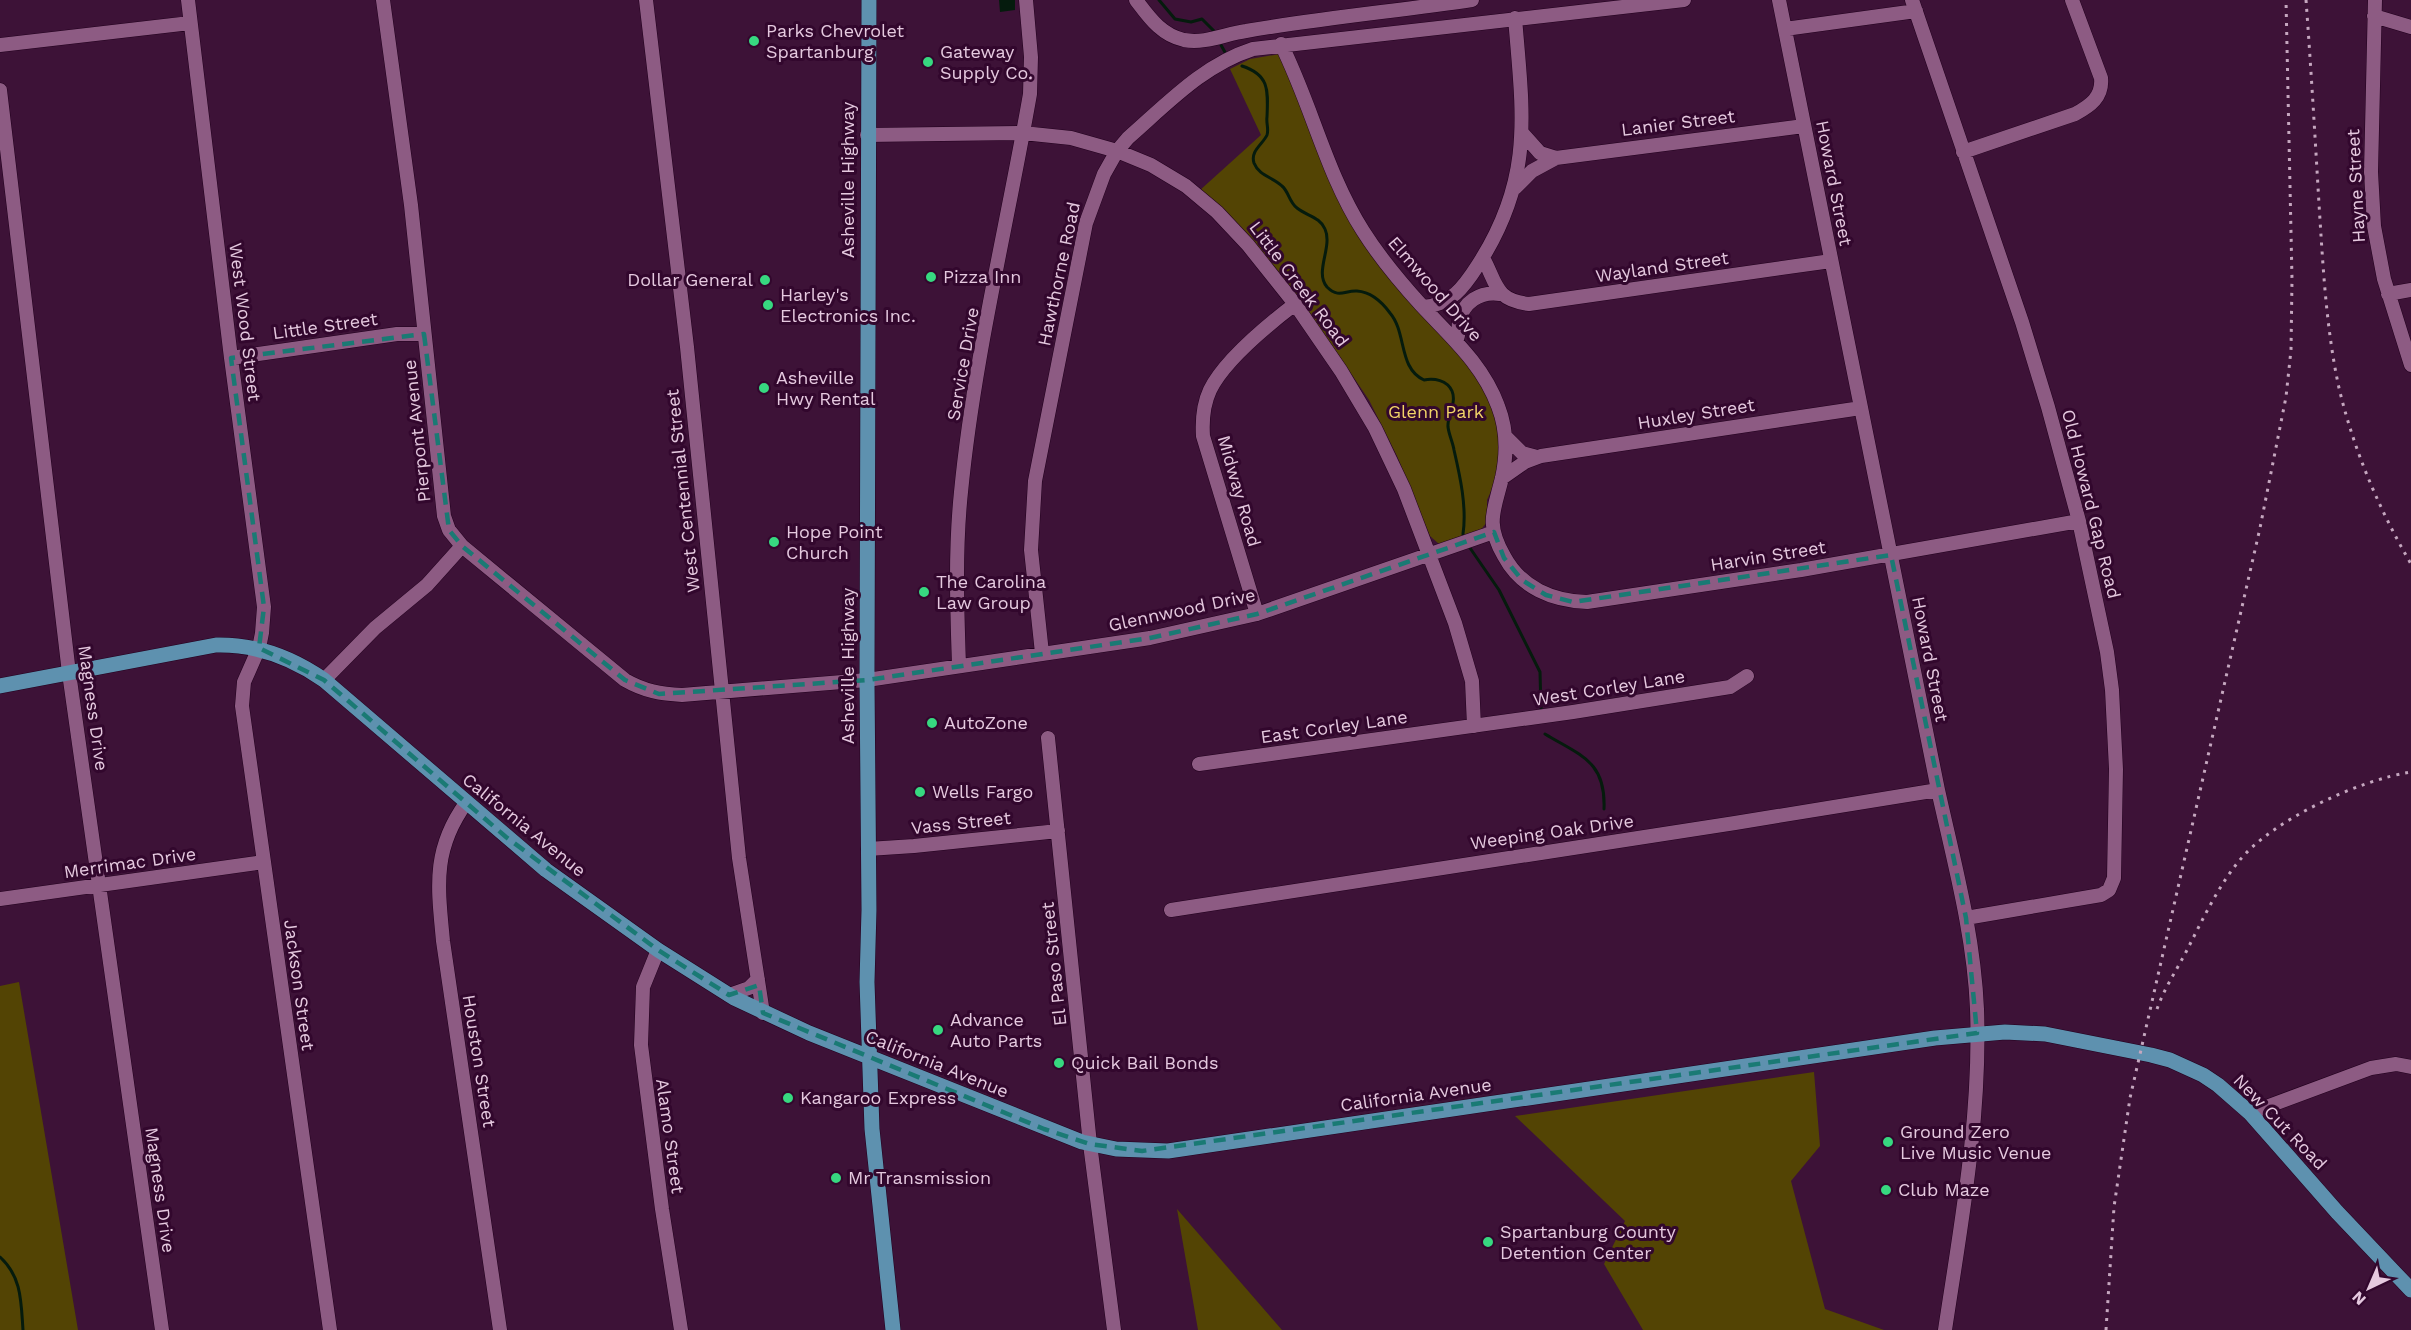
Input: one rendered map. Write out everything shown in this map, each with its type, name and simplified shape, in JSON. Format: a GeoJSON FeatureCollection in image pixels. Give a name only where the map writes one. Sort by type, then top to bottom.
{"type":"FeatureCollection","features":[{"type":"Feature","properties":{"kind":"main road","name":"Asheville Highway"},"geometry":{"type":"LineString","coordinates":[[868,0],[868,1057],[872,1130],[893,1330]]}},
{"type":"Feature","properties":{"kind":"main road","name":"California Avenue"},"geometry":{"type":"LineString","coordinates":[[0,686],[216,645],[239,644],[259,648],[295,662],[324,680],[546,870],[658,950],[729,995],[763,1014],[1044,1129],[1090,1144],[1142,1151],[1168,1151],[1977,1033]]}},
{"type":"Feature","properties":{"kind":"main road","name":"New Cut Road"},"geometry":{"type":"LineString","coordinates":[[1977,1033],[2045,1034],[2106,1044],[2170,1060],[2210,1080],[2250,1113],[2337,1212],[2411,1290]]}},
{"type":"Feature","properties":{"kind":"street","name":"West Wood Street"},"geometry":{"type":"LineString","coordinates":[[188,0],[231,358],[264,607],[259,648]]}},
{"type":"Feature","properties":{"kind":"street","name":"Pierpont Avenue"},"geometry":{"type":"LineString","coordinates":[[383,0],[411,205],[444,516],[449,530],[462,546],[636,687],[672,694],[867,680]]}},
{"type":"Feature","properties":{"kind":"street","name":"West Centennial Street"},"geometry":{"type":"LineString","coordinates":[[646,0],[687,347],[720,690],[739,858],[763,1014]]}},
{"type":"Feature","properties":{"kind":"street","name":"Service Drive"},"geometry":{"type":"LineString","coordinates":[[959,665],[957,563],[961,491],[978,378],[1023,133],[1031,75],[1026,0]]}},
{"type":"Feature","properties":{"kind":"street"},"geometry":{"type":"LineString","coordinates":[[1136,0],[1156,26],[1174,37],[1196,41],[1247,30],[1472,0]]}},
{"type":"Feature","properties":{"kind":"street","name":"Hawthorne Road"},"geometry":{"type":"LineString","coordinates":[[1042,653],[1030,550],[1035,481],[1086,224],[1104,174],[1117,151],[1128,138],[1221,62],[1253,49],[1281,44],[1684,0]]}},
{"type":"Feature","properties":{"kind":"street","name":"Howard Street"},"geometry":{"type":"LineString","coordinates":[[1779,0],[1938,790],[1966,918],[1975,991],[1977,1082],[1971,1145],[1945,1330]]}},
{"type":"Feature","properties":{"kind":"street"},"geometry":{"type":"LineString","coordinates":[[1963,152],[2075,114],[2095,101],[2100,91],[2101,78],[2072,0]]}},
{"type":"Feature","properties":{"kind":"street","name":"Hayne Street"},"geometry":{"type":"LineString","coordinates":[[2375,0],[2372,199],[2378,253],[2388,294],[2411,365]]}},
{"type":"Feature","properties":{"kind":"street"},"geometry":{"type":"LineString","coordinates":[[1785,29],[1914,5]]}},
{"type":"Feature","properties":{"kind":"street","name":"Old Howard Gap Road"},"geometry":{"type":"LineString","coordinates":[[1914,5],[2028,343],[2079,521],[2101,620],[2112,690],[2116,769],[2113,882],[2109,890],[2101,895],[1966,918]]}},
{"type":"Feature","properties":{"kind":"street"},"geometry":{"type":"LineString","coordinates":[[2374,16],[2411,27]]}},
{"type":"Feature","properties":{"kind":"street"},"geometry":{"type":"LineString","coordinates":[[1423,307],[1444,303],[1454,297],[1483,258],[1503,220],[1513,191],[1522,134],[1523,111],[1515,18]]}},
{"type":"Feature","properties":{"kind":"street"},"geometry":{"type":"LineString","coordinates":[[0,45],[190,23]]}},
{"type":"Feature","properties":{"kind":"street","name":"Elmwood Drive"},"geometry":{"type":"LineString","coordinates":[[1281,44],[1300,83],[1324,152],[1348,206],[1377,251],[1423,307],[1475,362],[1499,408],[1505,436],[1505,460],[1492,509],[1494,532]]}},
{"type":"Feature","properties":{"kind":"street","name":"Magness Drive"},"geometry":{"type":"LineString","coordinates":[[0,90],[69,674],[162,1330]]}},
{"type":"Feature","properties":{"kind":"street","name":"Lanier Street"},"geometry":{"type":"LineString","coordinates":[[1513,191],[1532,171],[1556,158],[1804,126]]}},
{"type":"Feature","properties":{"kind":"street","name":"Little Creek Road"},"geometry":{"type":"LineString","coordinates":[[867,135],[1023,133],[1071,138],[1117,151],[1160,170],[1202,198],[1248,245],[1295,304],[1341,370],[1375,428],[1404,489],[1455,623],[1472,681],[1474,726]]}},
{"type":"Feature","properties":{"kind":"street"},"geometry":{"type":"LineString","coordinates":[[1522,134],[1540,153],[1556,158]]}},
{"type":"Feature","properties":{"kind":"street"},"geometry":{"type":"LineString","coordinates":[[1456,341],[1459,336],[1460,319],[1467,305],[1478,296],[1500,294],[1483,258]]}},
{"type":"Feature","properties":{"kind":"street","name":"Wayland Street"},"geometry":{"type":"LineString","coordinates":[[1500,294],[1514,301],[1529,304],[1831,261]]}},
{"type":"Feature","properties":{"kind":"street"},"geometry":{"type":"LineString","coordinates":[[2388,294],[2411,290]]}},
{"type":"Feature","properties":{"kind":"street","name":"Midway Road"},"geometry":{"type":"LineString","coordinates":[[1257,614],[1203,436],[1203,420],[1205,405],[1218,377],[1259,334],[1295,304]]}},
{"type":"Feature","properties":{"kind":"street","name":"Little Street"},"geometry":{"type":"LineString","coordinates":[[231,358],[397,334],[424,334]]}},
{"type":"Feature","properties":{"kind":"street","name":"Huxley Street"},"geometry":{"type":"LineString","coordinates":[[1502,478],[1525,462],[1537,457],[1861,408]]}},
{"type":"Feature","properties":{"kind":"street"},"geometry":{"type":"LineString","coordinates":[[1505,436],[1522,453],[1537,457]]}},
{"type":"Feature","properties":{"kind":"street","name":"Harvin Street"},"geometry":{"type":"LineString","coordinates":[[1494,532],[1504,558],[1522,580],[1546,595],[1573,602],[1587,602],[1891,555],[2079,521]]}},
{"type":"Feature","properties":{"kind":"street","name":"Glennwood Drive"},"geometry":{"type":"LineString","coordinates":[[867,680],[1150,638],[1257,614],[1494,532]]}},
{"type":"Feature","properties":{"kind":"street"},"geometry":{"type":"LineString","coordinates":[[324,680],[375,628],[427,585],[462,546]]}},
{"type":"Feature","properties":{"kind":"street","name":"Jackson Street"},"geometry":{"type":"LineString","coordinates":[[259,648],[244,682],[242,706],[330,1330]]}},
{"type":"Feature","properties":{"kind":"street","name":"West Corley Lane"},"geometry":{"type":"LineString","coordinates":[[1474,726],[1730,687],[1747,676]]}},
{"type":"Feature","properties":{"kind":"street","name":"East Corley Lane"},"geometry":{"type":"LineString","coordinates":[[1199,764],[1474,726]]}},
{"type":"Feature","properties":{"kind":"street","name":"El Paso Street"},"geometry":{"type":"LineString","coordinates":[[1048,738],[1090,1144],[1114,1330]]}},
{"type":"Feature","properties":{"kind":"street","name":"Weeping Oak Drive"},"geometry":{"type":"LineString","coordinates":[[1171,909],[1938,790]]}},
{"type":"Feature","properties":{"kind":"street","name":"Houston Street"},"geometry":{"type":"LineString","coordinates":[[466,803],[453,822],[444,843],[438,873],[438,888],[443,941],[500,1330]]}},
{"type":"Feature","properties":{"kind":"street","name":"Vass Street"},"geometry":{"type":"LineString","coordinates":[[868,849],[1058,831]]}},
{"type":"Feature","properties":{"kind":"street","name":"Merrimac Drive"},"geometry":{"type":"LineString","coordinates":[[0,899],[264,862]]}},
{"type":"Feature","properties":{"kind":"street","name":"Alamo Street"},"geometry":{"type":"LineString","coordinates":[[658,950],[643,987],[641,1045],[662,1209],[681,1330]]}},
{"type":"Feature","properties":{"kind":"street"},"geometry":{"type":"LineString","coordinates":[[729,995],[749,988],[758,979]]}},
{"type":"Feature","properties":{"kind":"street"},"geometry":{"type":"LineString","coordinates":[[2250,1113],[2371,1068],[2396,1064],[2411,1067]]}},
{"type":"Feature","properties":{"kind":"highlighted area"},"geometry":{"type":"Polygon","coordinates":[[[424,334],[449,530],[462,546],[625,680],[659,694],[867,680],[1150,638],[1257,614],[1494,532],[1504,558],[1522,580],[1546,595],[1573,602],[1891,555],[1966,918],[1977,1033],[1142,1151],[1090,1144],[1044,1129],[763,1013],[759,985],[729,995],[658,950],[506,837],[324,680],[259,648],[264,607],[231,358],[424,334]]]}},
{"type":"Feature","properties":{"kind":"green space","name":"Glenn Park"},"geometry":{"type":"Polygon","coordinates":[[[1280,54],[1333,188],[1486,390],[1499,432],[1500,457],[1496,480],[1487,500],[1487,522],[1479,532],[1439,544],[1430,536],[1397,456],[1369,400],[1281,277],[1199,191],[1261,135],[1230,69],[1250,59],[1280,54]]]}},
{"type":"Feature","properties":{"kind":"green space"},"geometry":{"type":"Polygon","coordinates":[[[19,982],[78,1330],[0,1330],[0,986],[19,982]]]}},
{"type":"Feature","properties":{"kind":"green space"},"geometry":{"type":"Polygon","coordinates":[[[1814,1072],[1820,1146],[1791,1181],[1825,1309],[1884,1330],[1643,1330],[1604,1264],[1625,1221],[1515,1116],[1814,1072]]]}},
{"type":"Feature","properties":{"kind":"green space"},"geometry":{"type":"Polygon","coordinates":[[[1177,1209],[1282,1330],[1198,1330],[1177,1209]]]}},
{"type":"Feature","properties":{"kind":"shaded area"},"geometry":{"type":"Polygon","coordinates":[[[999,0],[1015,0],[1015,10],[1000,12],[999,0]]]}},
{"type":"Feature","properties":{"kind":"waterway"},"geometry":{"type":"LineString","coordinates":[[1159,0],[1175,19],[1191,22],[1202,19],[1216,33]]}},
{"type":"Feature","properties":{"kind":"waterway"},"geometry":{"type":"LineString","coordinates":[[1221,45],[1226,54]]}},
{"type":"Feature","properties":{"kind":"waterway"},"geometry":{"type":"LineString","coordinates":[[1242,66],[1258,74],[1267,92],[1268,133],[1255,151],[1254,163],[1259,171],[1284,188],[1297,208],[1323,225],[1327,244],[1322,274],[1327,287],[1335,293],[1362,292],[1380,301],[1395,321],[1410,367],[1424,380],[1444,382],[1452,391],[1453,400],[1448,427],[1462,492],[1463,534]]}},
{"type":"Feature","properties":{"kind":"waterway"},"geometry":{"type":"LineString","coordinates":[[1470,548],[1499,590],[1540,672],[1541,709]]}},
{"type":"Feature","properties":{"kind":"waterway"},"geometry":{"type":"LineString","coordinates":[[1545,734],[1580,755],[1596,770],[1604,793],[1604,809]]}},
{"type":"Feature","properties":{"kind":"waterway"},"geometry":{"type":"LineString","coordinates":[[0,1257],[13,1273],[19,1290],[23,1330]]}},
{"type":"Feature","properties":{"kind":"railway"},"geometry":{"type":"LineString","coordinates":[[2106,1330],[2114,1207],[2130,1098],[2260,528],[2286,397],[2291,350],[2292,279],[2286,0]]}},
{"type":"Feature","properties":{"kind":"railway"},"geometry":{"type":"LineString","coordinates":[[2306,0],[2324,274],[2328,320],[2339,388],[2360,457],[2388,522],[2411,564]]}},
{"type":"Feature","properties":{"kind":"railway"},"geometry":{"type":"LineString","coordinates":[[2157,1009],[2217,893],[2231,871],[2254,846],[2272,831],[2318,804],[2390,776],[2411,772]]}},
{"type":"Feature","properties":{"kind":"place","name":"Parks Chevrolet Spartanburg"},"geometry":{"type":"Point","coordinates":[754,41]}},
{"type":"Feature","properties":{"kind":"place","name":"Gateway Supply Co."},"geometry":{"type":"Point","coordinates":[928,62]}},
{"type":"Feature","properties":{"kind":"place","name":"Pizza Inn"},"geometry":{"type":"Point","coordinates":[931,277]}},
{"type":"Feature","properties":{"kind":"place","name":"Dollar General"},"geometry":{"type":"Point","coordinates":[765,280]}},
{"type":"Feature","properties":{"kind":"place","name":"Harley's Electronics Inc."},"geometry":{"type":"Point","coordinates":[768,305]}},
{"type":"Feature","properties":{"kind":"place","name":"Asheville Hwy Rental"},"geometry":{"type":"Point","coordinates":[764,388]}},
{"type":"Feature","properties":{"kind":"place","name":"Hope Point Church"},"geometry":{"type":"Point","coordinates":[774,542]}},
{"type":"Feature","properties":{"kind":"place","name":"The Carolina Law Group"},"geometry":{"type":"Point","coordinates":[924,592]}},
{"type":"Feature","properties":{"kind":"place","name":"AutoZone"},"geometry":{"type":"Point","coordinates":[932,723]}},
{"type":"Feature","properties":{"kind":"place","name":"Wells Fargo"},"geometry":{"type":"Point","coordinates":[920,792]}},
{"type":"Feature","properties":{"kind":"place","name":"Advance Auto Parts"},"geometry":{"type":"Point","coordinates":[938,1030]}},
{"type":"Feature","properties":{"kind":"place","name":"Quick Bail Bonds"},"geometry":{"type":"Point","coordinates":[1059,1063]}},
{"type":"Feature","properties":{"kind":"place","name":"Kangaroo Express"},"geometry":{"type":"Point","coordinates":[788,1098]}},
{"type":"Feature","properties":{"kind":"place","name":"Ground Zero Live Music Venue"},"geometry":{"type":"Point","coordinates":[1888,1142]}},
{"type":"Feature","properties":{"kind":"place","name":"Mr Transmission"},"geometry":{"type":"Point","coordinates":[836,1178]}},
{"type":"Feature","properties":{"kind":"place","name":"Club Maze"},"geometry":{"type":"Point","coordinates":[1886,1190]}},
{"type":"Feature","properties":{"kind":"place","name":"Spartanburg County Detention Center"},"geometry":{"type":"Point","coordinates":[1488,1242]}}]}
